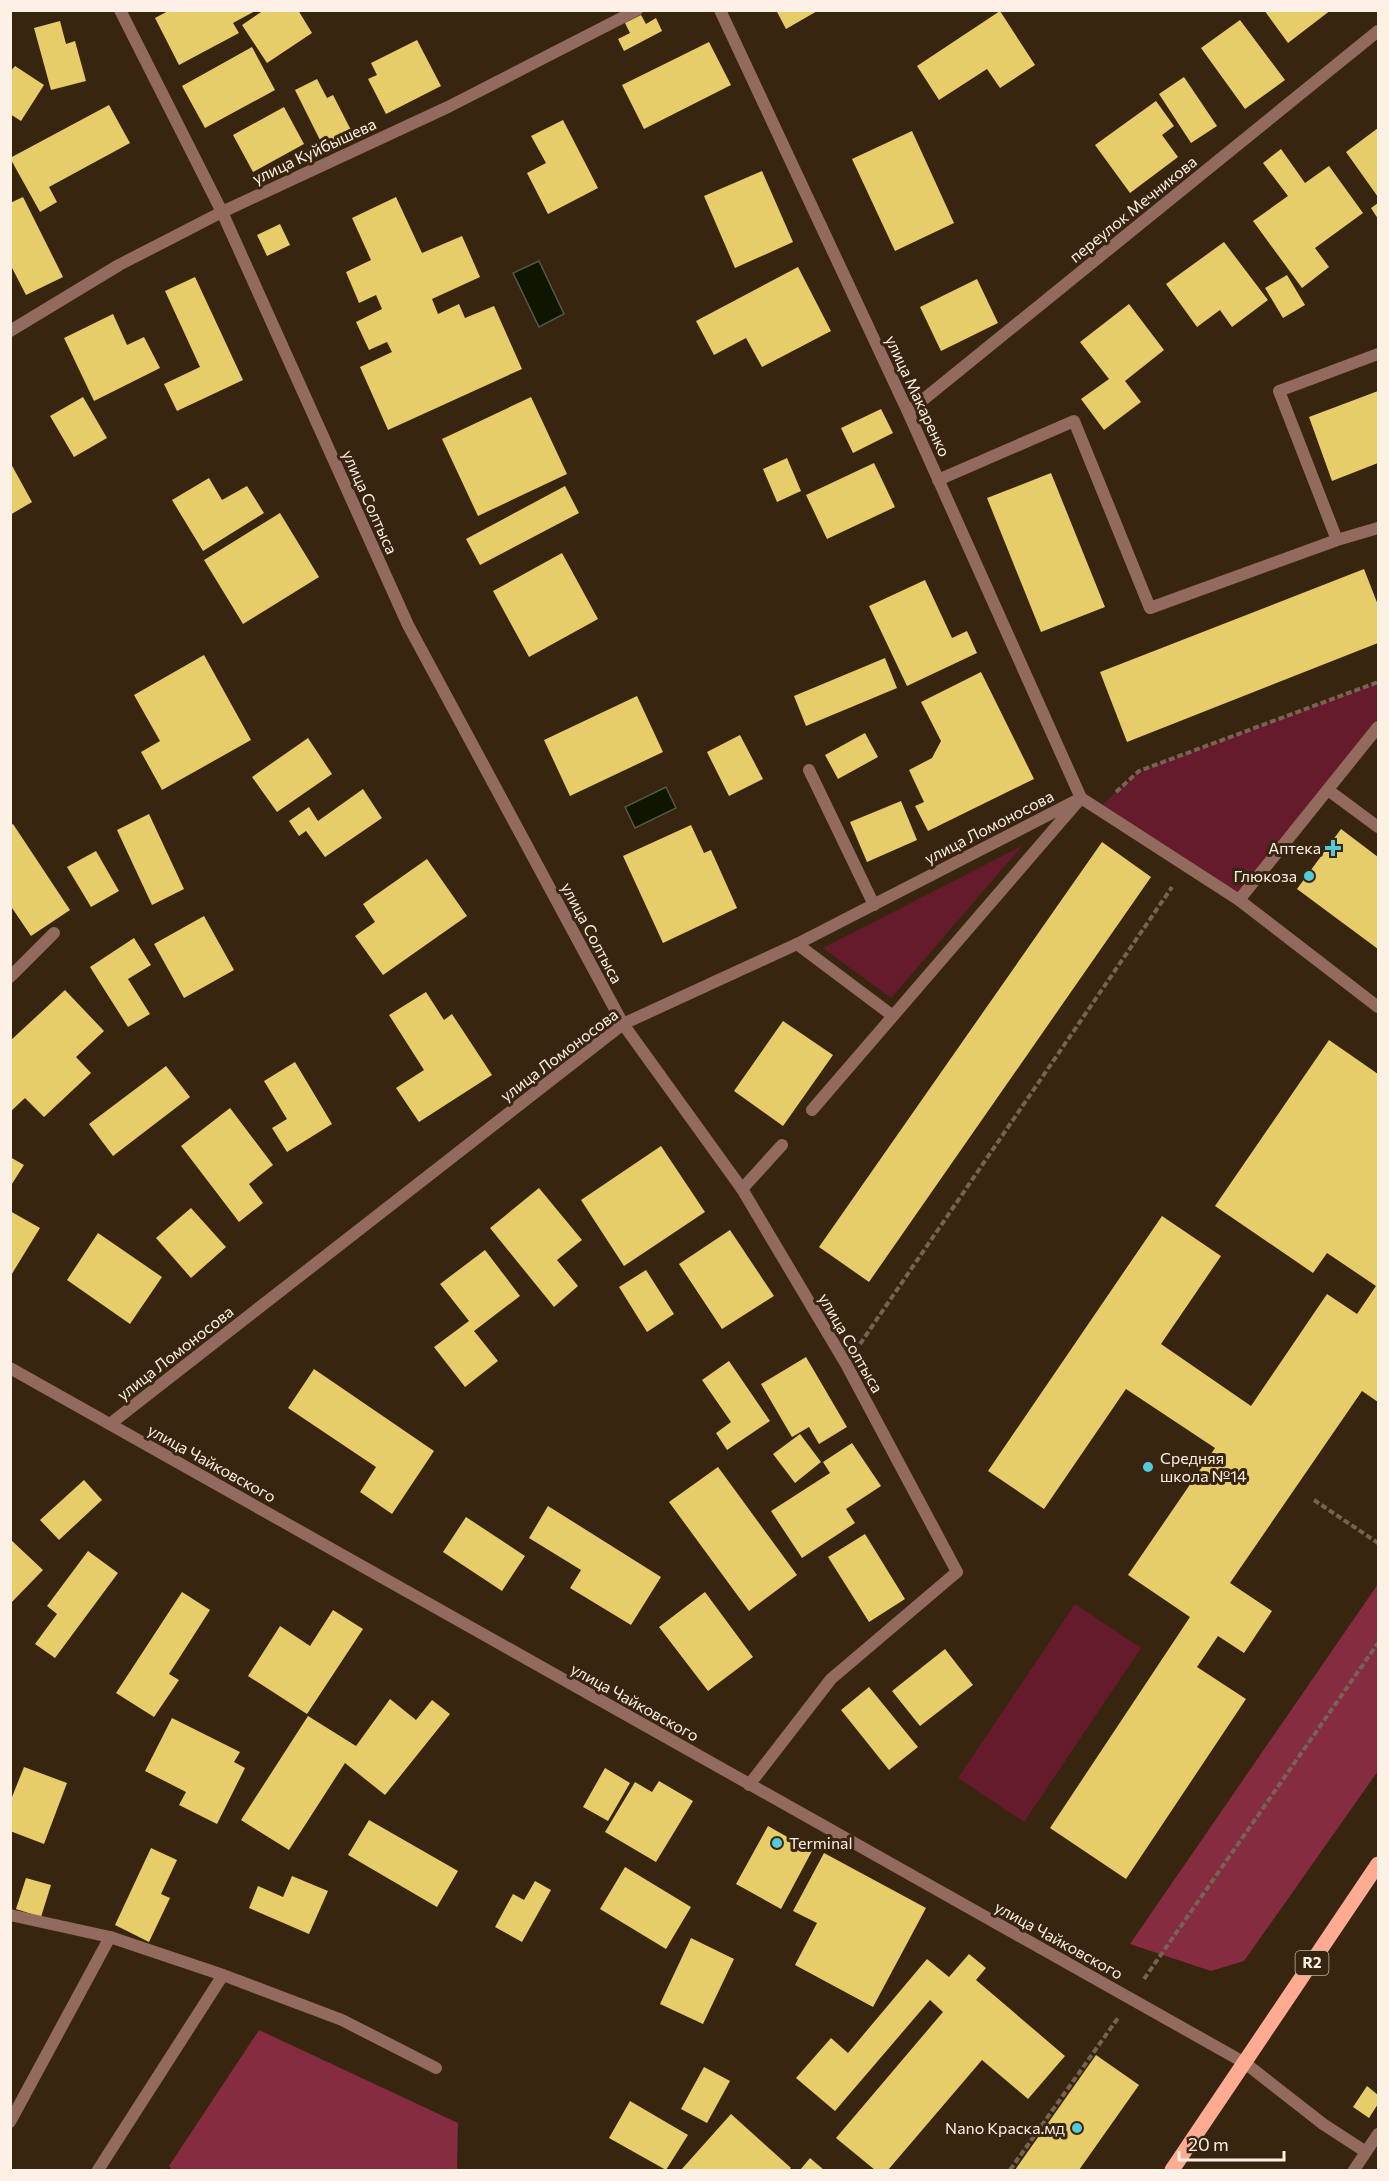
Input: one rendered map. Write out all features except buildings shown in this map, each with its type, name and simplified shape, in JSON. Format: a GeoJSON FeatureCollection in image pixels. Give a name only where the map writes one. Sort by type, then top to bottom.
{"type":"FeatureCollection","features":[{"type":"Feature","properties":{"kind":"main road","name":"R2"},"geometry":{"type":"LineString","coordinates":[[1172,2170],[1378,1864]]}},
{"type":"Feature","properties":{"kind":"street","name":"улица Солтыса"},"geometry":{"type":"LineString","coordinates":[[120,10],[222,212],[408,625],[623,1024],[741,1189],[846,1364],[957,1572],[831,1679],[749,1785]]}},
{"type":"Feature","properties":{"kind":"street","name":"улица Куйбышева"},"geometry":{"type":"LineString","coordinates":[[10,331],[119,265],[222,212],[448,107],[637,10]]}},
{"type":"Feature","properties":{"kind":"street","name":"улица Макаренко"},"geometry":{"type":"LineString","coordinates":[[720,10],[908,412],[1081,798]]}},
{"type":"Feature","properties":{"kind":"street","name":"переулок Мечникова"},"geometry":{"type":"LineString","coordinates":[[908,412],[1378,30]]}},
{"type":"Feature","properties":{"kind":"street"},"geometry":{"type":"LineString","coordinates":[[1337,540],[1278,391],[1378,354]]}},
{"type":"Feature","properties":{"kind":"street"},"geometry":{"type":"LineString","coordinates":[[938,480],[1074,422],[1150,608],[1337,540],[1378,528]]}},
{"type":"Feature","properties":{"kind":"street"},"geometry":{"type":"LineString","coordinates":[[1239,900],[1378,727]]}},
{"type":"Feature","properties":{"kind":"street"},"geometry":{"type":"LineString","coordinates":[[809,770],[874,906]]}},
{"type":"Feature","properties":{"kind":"street"},"geometry":{"type":"LineString","coordinates":[[1328,790],[1378,828]]}},
{"type":"Feature","properties":{"kind":"street","name":"улица Ломоносова"},"geometry":{"type":"LineString","coordinates":[[110,1424],[623,1024],[874,906],[1081,798]]}},
{"type":"Feature","properties":{"kind":"street"},"geometry":{"type":"LineString","coordinates":[[812,1110],[1081,798],[1239,900],[1378,1007]]}},
{"type":"Feature","properties":{"kind":"street"},"geometry":{"type":"LineString","coordinates":[[10,977],[54,933]]}},
{"type":"Feature","properties":{"kind":"street"},"geometry":{"type":"LineString","coordinates":[[796,944],[893,1016]]}},
{"type":"Feature","properties":{"kind":"street"},"geometry":{"type":"LineString","coordinates":[[741,1189],[782,1144]]}},
{"type":"Feature","properties":{"kind":"street","name":"улица Чайковского"},"geometry":{"type":"LineString","coordinates":[[10,1368],[1245,2063],[1323,2124],[1366,2152]]}},
{"type":"Feature","properties":{"kind":"street"},"geometry":{"type":"LineString","coordinates":[[10,1915],[110,1937],[223,1974],[342,2020],[436,2068]]}},
{"type":"Feature","properties":{"kind":"street"},"geometry":{"type":"LineString","coordinates":[[10,2122],[110,1937]]}},
{"type":"Feature","properties":{"kind":"street"},"geometry":{"type":"LineString","coordinates":[[98,2170],[223,1974]]}},
{"type":"Feature","properties":{"kind":"street"},"geometry":{"type":"LineString","coordinates":[[1354,2170],[1378,2134]]}},
{"type":"Feature","properties":{"kind":"path"},"geometry":{"type":"LineString","coordinates":[[1098,809],[1139,771],[1378,682]]}},
{"type":"Feature","properties":{"kind":"path"},"geometry":{"type":"LineString","coordinates":[[846,1364],[1186,866]]}},
{"type":"Feature","properties":{"kind":"path"},"geometry":{"type":"LineString","coordinates":[[1314,1500],[1378,1543]]}},
{"type":"Feature","properties":{"kind":"path"},"geometry":{"type":"LineString","coordinates":[[1010,2170],[1378,1643]]}},
{"type":"Feature","properties":{"kind":"shaded area"},"geometry":{"type":"Polygon","coordinates":[[[539,261],[564,314],[539,327],[513,273],[539,261]]]}},
{"type":"Feature","properties":{"kind":"shaded area"},"geometry":{"type":"Polygon","coordinates":[[[1378,682],[1378,727],[1239,900],[1098,809],[1139,771],[1378,682]]]}},
{"type":"Feature","properties":{"kind":"shaded area"},"geometry":{"type":"Polygon","coordinates":[[[666,787],[676,808],[635,828],[625,807],[666,787]]]}},
{"type":"Feature","properties":{"kind":"shaded area"},"geometry":{"type":"Polygon","coordinates":[[[1022,846],[891,998],[823,948],[1022,846]]]}},
{"type":"Feature","properties":{"kind":"shaded area"},"geometry":{"type":"Polygon","coordinates":[[[1378,1584],[1378,1771],[1244,1961],[1211,1971],[1130,1944],[1378,1584]]]}},
{"type":"Feature","properties":{"kind":"shaded area"},"geometry":{"type":"Polygon","coordinates":[[[1075,1604],[1141,1648],[1024,1822],[958,1778],[1075,1604]]]}},
{"type":"Feature","properties":{"kind":"shaded area"},"geometry":{"type":"Polygon","coordinates":[[[259,2030],[458,2123],[457,2170],[172,2170],[169,2166],[259,2030]]]}},
{"type":"Feature","properties":{"kind":"place","name":"Аптека"},"geometry":{"type":"Point","coordinates":[1333,848]}},
{"type":"Feature","properties":{"kind":"place","name":"Глюкоза"},"geometry":{"type":"Point","coordinates":[1309,876]}},
{"type":"Feature","properties":{"kind":"place","name":"Средняя школа №14"},"geometry":{"type":"Point","coordinates":[1148,1467]}},
{"type":"Feature","properties":{"kind":"place","name":"Terminal"},"geometry":{"type":"Point","coordinates":[777,1843]}},
{"type":"Feature","properties":{"kind":"place","name":"Nano Краска.мд"},"geometry":{"type":"Point","coordinates":[1077,2128]}}]}
